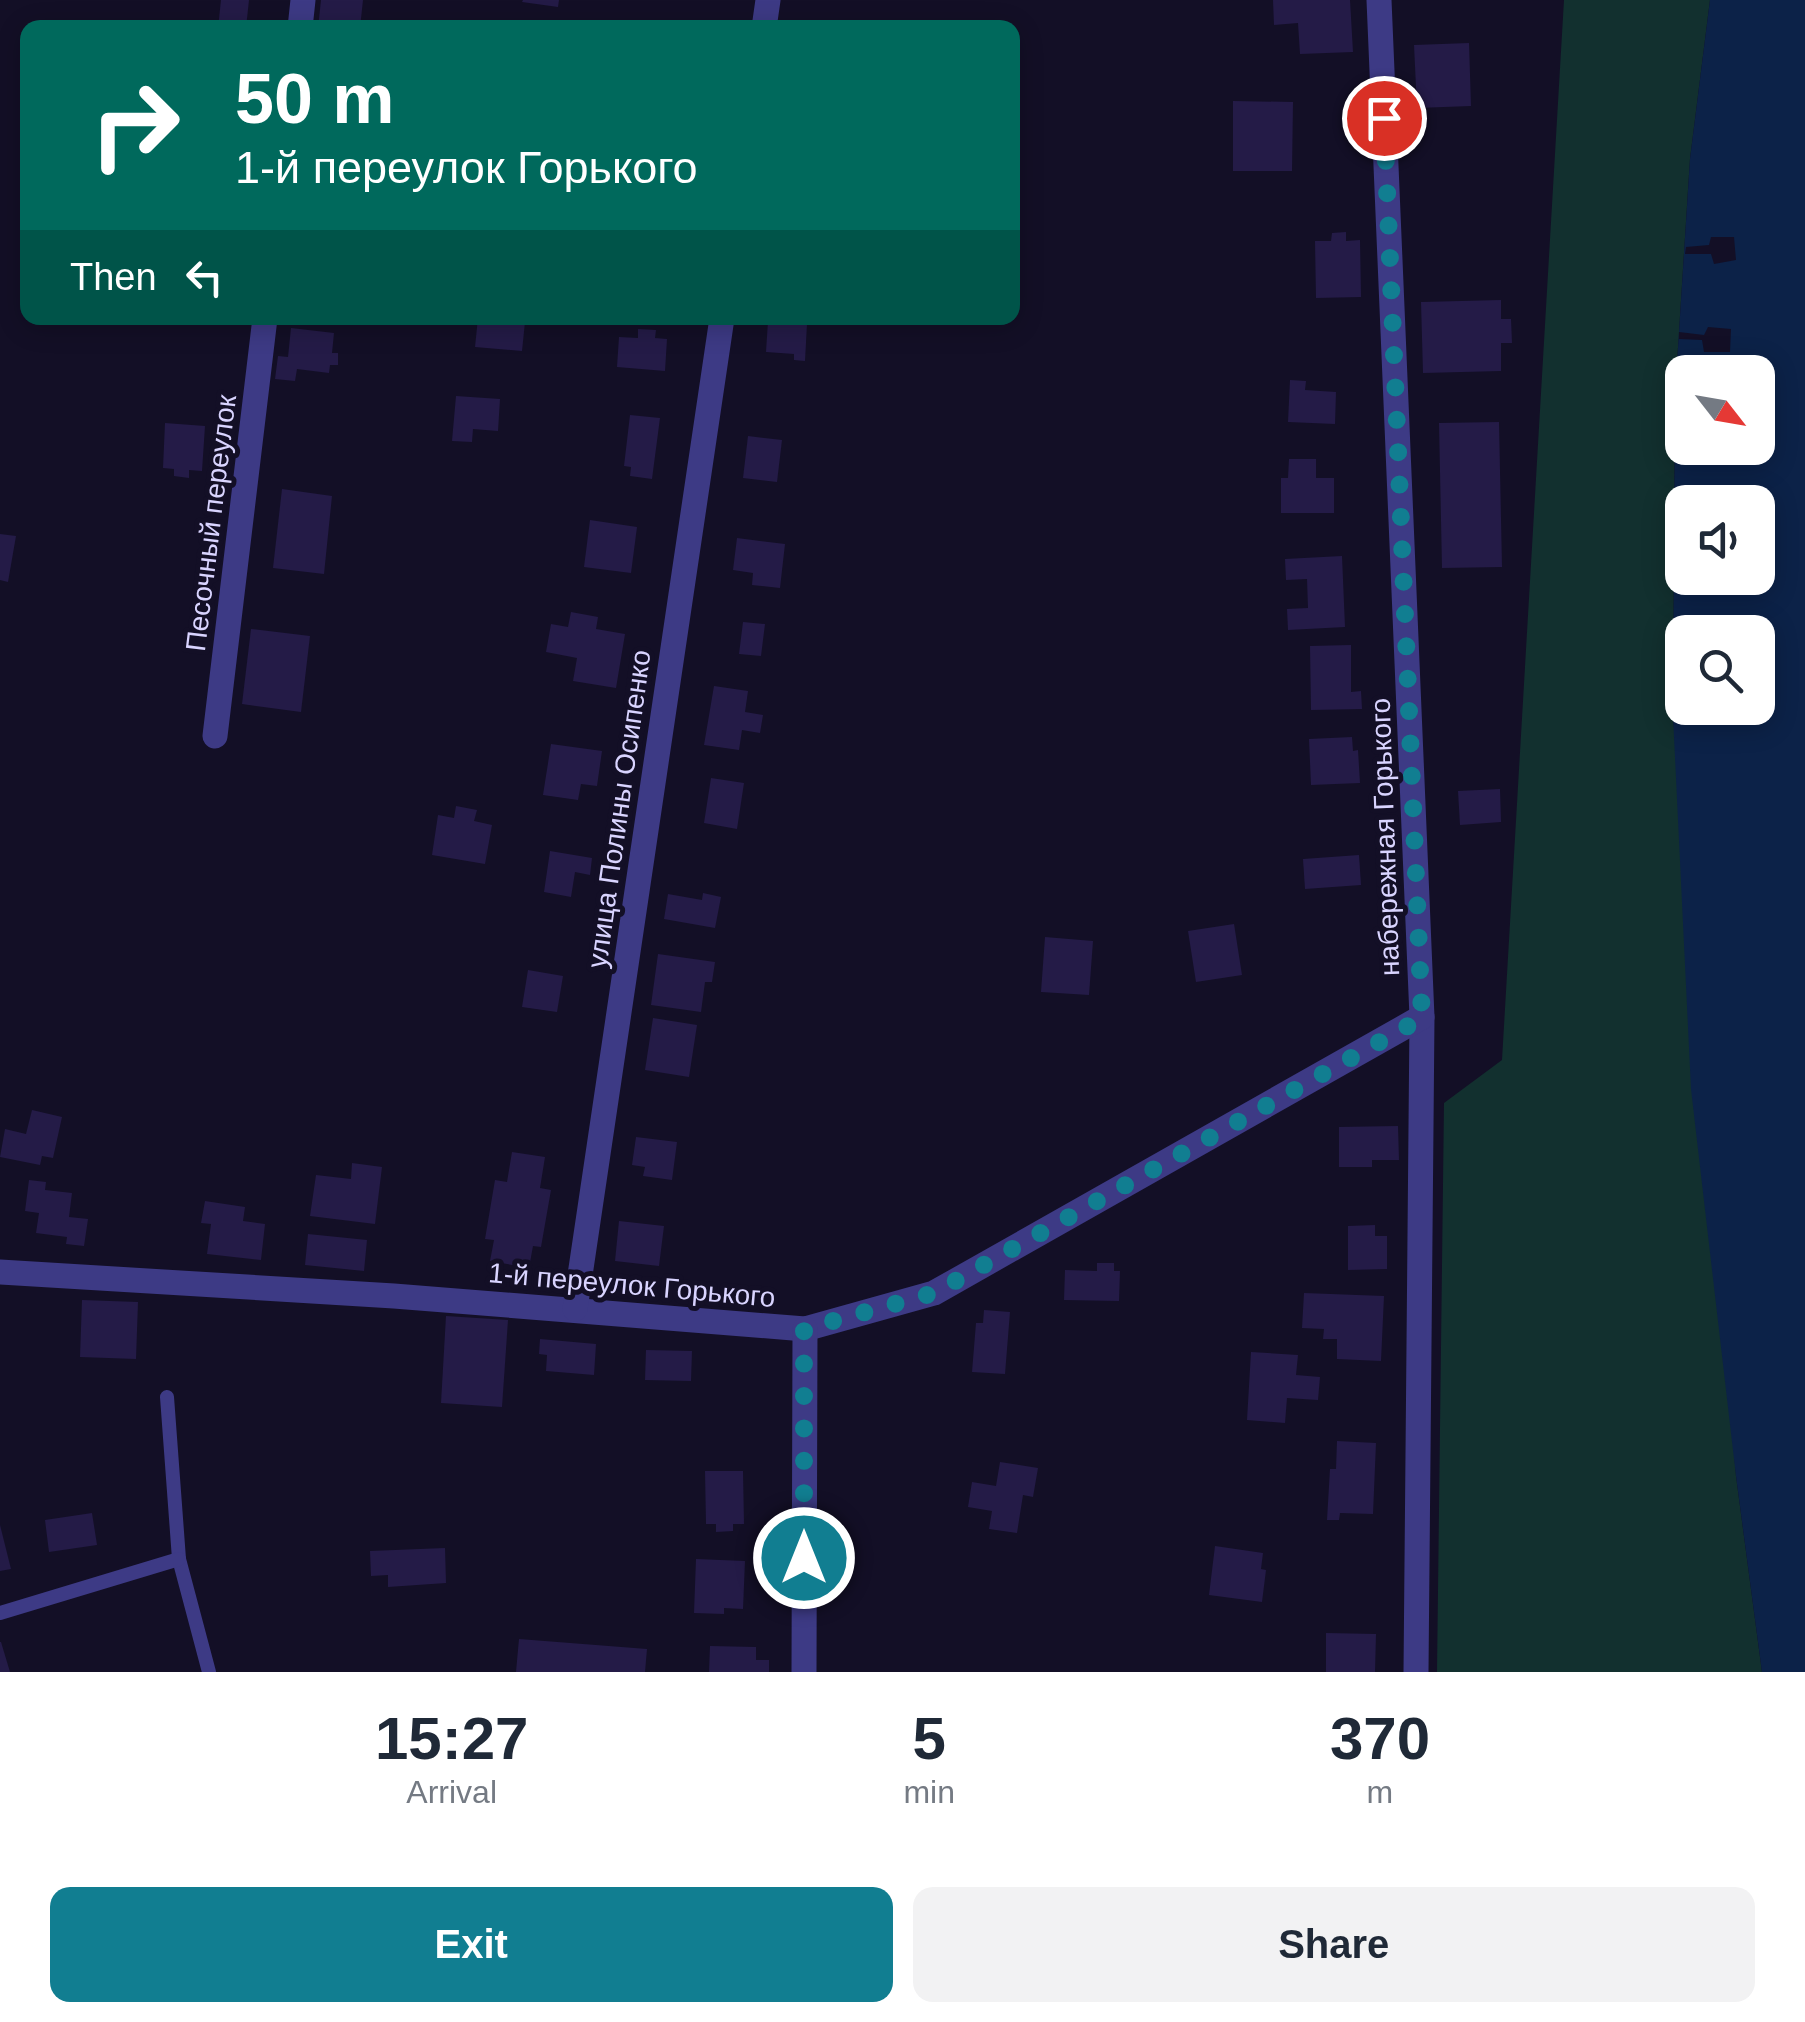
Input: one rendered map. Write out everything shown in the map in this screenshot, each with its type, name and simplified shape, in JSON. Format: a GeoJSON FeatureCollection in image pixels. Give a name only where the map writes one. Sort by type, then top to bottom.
{"type":"FeatureCollection","features":[{"type":"Feature","properties":{"kind":"street","name":"набережная Горького"},"geometry":{"type":"LineString","coordinates":[[1380,0],[1422,1018],[1416,1672]]}},
{"type":"Feature","properties":{"kind":"street","name":"Песочный переулок"},"geometry":{"type":"LineString","coordinates":[[215,736],[265,325]]}},
{"type":"Feature","properties":{"kind":"street","name":"улица Полины Осипенко"},"geometry":{"type":"LineString","coordinates":[[575,1309],[721,325]]}},
{"type":"Feature","properties":{"kind":"street","name":"1-й переулок Горького"},"geometry":{"type":"LineString","coordinates":[[0,1272],[575,1309],[804,1329],[934,1293],[1422,1018]]}},
{"type":"Feature","properties":{"kind":"street"},"geometry":{"type":"LineString","coordinates":[[804,1329],[804,1672]]}},
{"type":"Feature","properties":{"kind":"lane"},"geometry":{"type":"LineString","coordinates":[[166,1397],[179,1559],[209,1672]]}},
{"type":"Feature","properties":{"kind":"lane"},"geometry":{"type":"LineString","coordinates":[[0,1613],[179,1559]]}},
{"type":"Feature","properties":{"kind":"green space"},"geometry":{"type":"Polygon","coordinates":[[[1564,0],[1710,0],[1690,159],[1678,355],[1665,355],[1665,465],[1675,465],[1674,485],[1665,485],[1665,595],[1674,595],[1674,615],[1665,615],[1665,725],[1674,725],[1736,1476],[1762,1672],[1437,1672],[1444,1103],[1502,1060],[1564,0]]]}},
{"type":"Feature","properties":{"kind":"water"},"geometry":{"type":"Polygon","coordinates":[[[1710,0],[1805,0],[1805,1672],[1762,1672],[1691,1089],[1673,725],[1775,725],[1775,615],[1674,615],[1674,595],[1775,595],[1775,485],[1674,485],[1675,465],[1775,465],[1775,355],[1678,355],[1690,159],[1710,0]]]}},
{"type":"Feature","properties":{"kind":"pier"},"geometry":{"type":"Polygon","coordinates":[[[1711,237],[1734,237],[1736,260],[1714,264],[1711,254],[1685,254],[1686,247],[1709,245],[1711,237]]]}},
{"type":"Feature","properties":{"kind":"pier"},"geometry":{"type":"Polygon","coordinates":[[[1708,327],[1731,329],[1730,352],[1704,352],[1702,340],[1679,339],[1679,332],[1704,335],[1708,327]]]}},
{"type":"Feature","properties":{"kind":"building"},"geometry":{"type":"Polygon","coordinates":[[[221,0],[249,0],[247,20],[219,20],[221,0]]]}},
{"type":"Feature","properties":{"kind":"building"},"geometry":{"type":"Polygon","coordinates":[[[321,0],[363,0],[361,20],[319,20],[321,0]]]}},
{"type":"Feature","properties":{"kind":"building"},"geometry":{"type":"Polygon","coordinates":[[[523,0],[559,0],[558,7],[523,0]]]}},
{"type":"Feature","properties":{"kind":"building"},"geometry":{"type":"Polygon","coordinates":[[[1273,0],[1350,0],[1353,52],[1300,54],[1298,23],[1274,25],[1273,0]]]}},
{"type":"Feature","properties":{"kind":"building"},"geometry":{"type":"Polygon","coordinates":[[[1469,43],[1471,106],[1417,108],[1414,45],[1469,43]]]}},
{"type":"Feature","properties":{"kind":"building"},"geometry":{"type":"Polygon","coordinates":[[[1233,101],[1293,102],[1292,171],[1233,171],[1233,101]]]}},
{"type":"Feature","properties":{"kind":"building"},"geometry":{"type":"Polygon","coordinates":[[[1346,232],[1346,241],[1360,240],[1361,297],[1316,298],[1315,241],[1331,241],[1332,233],[1346,232]]]}},
{"type":"Feature","properties":{"kind":"building"},"geometry":{"type":"Polygon","coordinates":[[[1501,300],[1501,319],[1511,319],[1512,343],[1501,343],[1501,371],[1423,373],[1421,302],[1501,300]]]}},
{"type":"Feature","properties":{"kind":"building"},"geometry":{"type":"Polygon","coordinates":[[[477,325],[525,325],[522,351],[475,347],[477,325]]]}},
{"type":"Feature","properties":{"kind":"building"},"geometry":{"type":"Polygon","coordinates":[[[768,325],[807,325],[805,361],[794,360],[794,354],[766,352],[768,325]]]}},
{"type":"Feature","properties":{"kind":"building"},"geometry":{"type":"Polygon","coordinates":[[[291,328],[334,333],[332,353],[338,353],[338,365],[330,365],[329,373],[297,369],[295,381],[275,379],[278,356],[288,357],[291,328]]]}},
{"type":"Feature","properties":{"kind":"building"},"geometry":{"type":"Polygon","coordinates":[[[638,329],[656,330],[655,338],[667,339],[665,371],[617,367],[619,337],[638,338],[638,329]]]}},
{"type":"Feature","properties":{"kind":"building"},"geometry":{"type":"Polygon","coordinates":[[[1290,380],[1306,381],[1305,390],[1336,392],[1335,424],[1288,422],[1290,380]]]}},
{"type":"Feature","properties":{"kind":"building"},"geometry":{"type":"Polygon","coordinates":[[[456,396],[500,399],[498,431],[473,429],[472,442],[452,441],[456,396]]]}},
{"type":"Feature","properties":{"kind":"building"},"geometry":{"type":"Polygon","coordinates":[[[630,415],[660,418],[652,479],[630,476],[631,467],[624,466],[630,415]]]}},
{"type":"Feature","properties":{"kind":"building"},"geometry":{"type":"Polygon","coordinates":[[[1499,422],[1502,567],[1442,568],[1439,423],[1499,422]]]}},
{"type":"Feature","properties":{"kind":"building"},"geometry":{"type":"Polygon","coordinates":[[[165,423],[205,426],[202,471],[189,470],[189,478],[174,476],[174,469],[163,468],[165,423]]]}},
{"type":"Feature","properties":{"kind":"building"},"geometry":{"type":"Polygon","coordinates":[[[748,436],[782,440],[777,482],[743,478],[748,436]]]}},
{"type":"Feature","properties":{"kind":"building"},"geometry":{"type":"Polygon","coordinates":[[[1289,459],[1316,459],[1316,478],[1334,478],[1334,513],[1281,513],[1281,478],[1288,478],[1289,459]]]}},
{"type":"Feature","properties":{"kind":"building"},"geometry":{"type":"Polygon","coordinates":[[[282,489],[332,496],[324,574],[273,568],[282,489]]]}},
{"type":"Feature","properties":{"kind":"building"},"geometry":{"type":"Polygon","coordinates":[[[590,520],[637,527],[631,573],[584,567],[590,520]]]}},
{"type":"Feature","properties":{"kind":"building"},"geometry":{"type":"Polygon","coordinates":[[[0,534],[16,536],[8,582],[0,580],[0,534]]]}},
{"type":"Feature","properties":{"kind":"building"},"geometry":{"type":"Polygon","coordinates":[[[737,538],[785,544],[780,588],[752,585],[753,573],[733,570],[737,538]]]}},
{"type":"Feature","properties":{"kind":"building"},"geometry":{"type":"Polygon","coordinates":[[[1342,556],[1345,627],[1288,630],[1287,609],[1308,608],[1307,579],[1286,580],[1285,559],[1342,556]]]}},
{"type":"Feature","properties":{"kind":"building"},"geometry":{"type":"Polygon","coordinates":[[[571,612],[598,617],[596,629],[625,634],[616,688],[573,681],[577,658],[546,652],[551,624],[568,627],[571,612]]]}},
{"type":"Feature","properties":{"kind":"building"},"geometry":{"type":"Polygon","coordinates":[[[743,622],[765,624],[761,656],[739,654],[743,622]]]}},
{"type":"Feature","properties":{"kind":"building"},"geometry":{"type":"Polygon","coordinates":[[[251,629],[310,636],[301,712],[242,704],[251,629]]]}},
{"type":"Feature","properties":{"kind":"building"},"geometry":{"type":"Polygon","coordinates":[[[1351,645],[1351,692],[1361,691],[1362,709],[1311,710],[1310,646],[1351,645]]]}},
{"type":"Feature","properties":{"kind":"building"},"geometry":{"type":"Polygon","coordinates":[[[714,686],[748,691],[745,712],[763,715],[760,733],[742,730],[739,750],[704,745],[714,686]]]}},
{"type":"Feature","properties":{"kind":"building"},"geometry":{"type":"Polygon","coordinates":[[[1352,737],[1353,751],[1358,750],[1360,783],[1311,785],[1309,739],[1352,737]]]}},
{"type":"Feature","properties":{"kind":"building"},"geometry":{"type":"Polygon","coordinates":[[[551,744],[602,751],[597,786],[581,784],[578,800],[543,795],[551,744]]]}},
{"type":"Feature","properties":{"kind":"building"},"geometry":{"type":"Polygon","coordinates":[[[711,778],[744,783],[737,829],[704,823],[711,778]]]}},
{"type":"Feature","properties":{"kind":"building"},"geometry":{"type":"Polygon","coordinates":[[[1500,789],[1501,822],[1460,825],[1458,791],[1500,789]]]}},
{"type":"Feature","properties":{"kind":"building"},"geometry":{"type":"Polygon","coordinates":[[[456,806],[477,810],[474,821],[492,825],[485,864],[432,855],[438,815],[454,818],[456,806]]]}},
{"type":"Feature","properties":{"kind":"building"},"geometry":{"type":"Polygon","coordinates":[[[550,851],[592,858],[590,875],[575,872],[571,897],[544,892],[550,851]]]}},
{"type":"Feature","properties":{"kind":"building"},"geometry":{"type":"Polygon","coordinates":[[[1359,855],[1361,885],[1305,889],[1303,859],[1359,855]]]}},
{"type":"Feature","properties":{"kind":"building"},"geometry":{"type":"Polygon","coordinates":[[[703,893],[721,897],[715,928],[664,919],[668,894],[702,900],[703,893]]]}},
{"type":"Feature","properties":{"kind":"building"},"geometry":{"type":"Polygon","coordinates":[[[1234,924],[1242,975],[1196,982],[1188,931],[1234,924]]]}},
{"type":"Feature","properties":{"kind":"building"},"geometry":{"type":"Polygon","coordinates":[[[1045,937],[1093,941],[1089,995],[1041,992],[1045,937]]]}},
{"type":"Feature","properties":{"kind":"building"},"geometry":{"type":"Polygon","coordinates":[[[658,954],[715,962],[712,982],[705,982],[701,1012],[651,1005],[658,954]]]}},
{"type":"Feature","properties":{"kind":"building"},"geometry":{"type":"Polygon","coordinates":[[[528,970],[563,976],[557,1012],[522,1007],[528,970]]]}},
{"type":"Feature","properties":{"kind":"building"},"geometry":{"type":"Polygon","coordinates":[[[653,1018],[697,1025],[689,1077],[645,1070],[653,1018]]]}},
{"type":"Feature","properties":{"kind":"building"},"geometry":{"type":"Polygon","coordinates":[[[32,1110],[62,1117],[53,1158],[42,1156],[40,1165],[0,1157],[5,1129],[26,1134],[32,1110]]]}},
{"type":"Feature","properties":{"kind":"building"},"geometry":{"type":"Polygon","coordinates":[[[1398,1126],[1399,1160],[1372,1160],[1372,1167],[1339,1167],[1339,1127],[1398,1126]]]}},
{"type":"Feature","properties":{"kind":"building"},"geometry":{"type":"Polygon","coordinates":[[[636,1137],[677,1142],[672,1180],[643,1176],[645,1167],[632,1165],[636,1137]]]}},
{"type":"Feature","properties":{"kind":"building"},"geometry":{"type":"Polygon","coordinates":[[[512,1152],[545,1157],[540,1188],[551,1190],[541,1247],[533,1246],[529,1268],[490,1261],[494,1240],[485,1239],[495,1180],[507,1182],[512,1152]]]}},
{"type":"Feature","properties":{"kind":"building"},"geometry":{"type":"Polygon","coordinates":[[[352,1163],[382,1167],[375,1224],[310,1216],[316,1175],[351,1179],[352,1163]]]}},
{"type":"Feature","properties":{"kind":"building"},"geometry":{"type":"Polygon","coordinates":[[[29,1180],[46,1182],[45,1190],[72,1193],[69,1217],[88,1219],[84,1246],[66,1244],[67,1237],[36,1233],[39,1213],[25,1211],[29,1180]]]}},
{"type":"Feature","properties":{"kind":"building"},"geometry":{"type":"Polygon","coordinates":[[[205,1201],[245,1207],[243,1221],[265,1224],[261,1260],[207,1254],[211,1224],[201,1223],[205,1201]]]}},
{"type":"Feature","properties":{"kind":"building"},"geometry":{"type":"Polygon","coordinates":[[[619,1221],[664,1226],[659,1266],[615,1261],[619,1221]]]}},
{"type":"Feature","properties":{"kind":"building"},"geometry":{"type":"Polygon","coordinates":[[[1375,1225],[1375,1236],[1387,1236],[1387,1269],[1348,1270],[1348,1226],[1375,1225]]]}},
{"type":"Feature","properties":{"kind":"building"},"geometry":{"type":"Polygon","coordinates":[[[308,1234],[367,1240],[364,1271],[305,1265],[308,1234]]]}},
{"type":"Feature","properties":{"kind":"building"},"geometry":{"type":"Polygon","coordinates":[[[1097,1263],[1114,1263],[1114,1271],[1120,1271],[1119,1301],[1064,1300],[1065,1270],[1097,1271],[1097,1263]]]}},
{"type":"Feature","properties":{"kind":"building"},"geometry":{"type":"Polygon","coordinates":[[[1304,1293],[1384,1296],[1381,1361],[1337,1359],[1337,1339],[1323,1339],[1324,1329],[1302,1328],[1304,1293]]]}},
{"type":"Feature","properties":{"kind":"building"},"geometry":{"type":"Polygon","coordinates":[[[82,1300],[138,1302],[136,1359],[80,1357],[82,1300]]]}},
{"type":"Feature","properties":{"kind":"building"},"geometry":{"type":"Polygon","coordinates":[[[984,1310],[1010,1312],[1005,1374],[972,1372],[976,1323],[983,1323],[984,1310]]]}},
{"type":"Feature","properties":{"kind":"building"},"geometry":{"type":"Polygon","coordinates":[[[446,1316],[508,1320],[502,1407],[441,1403],[446,1316]]]}},
{"type":"Feature","properties":{"kind":"building"},"geometry":{"type":"Polygon","coordinates":[[[540,1339],[596,1344],[594,1375],[546,1371],[547,1355],[539,1354],[540,1339]]]}},
{"type":"Feature","properties":{"kind":"building"},"geometry":{"type":"Polygon","coordinates":[[[646,1350],[692,1351],[691,1381],[645,1380],[646,1350]]]}},
{"type":"Feature","properties":{"kind":"building"},"geometry":{"type":"Polygon","coordinates":[[[1251,1352],[1298,1355],[1296,1375],[1320,1377],[1318,1400],[1287,1398],[1285,1423],[1247,1420],[1251,1352]]]}},
{"type":"Feature","properties":{"kind":"building"},"geometry":{"type":"Polygon","coordinates":[[[1337,1441],[1376,1443],[1373,1514],[1340,1513],[1339,1520],[1327,1520],[1330,1469],[1336,1469],[1337,1441]]]}},
{"type":"Feature","properties":{"kind":"building"},"geometry":{"type":"Polygon","coordinates":[[[1000,1462],[1038,1468],[1033,1497],[1023,1495],[1017,1533],[989,1529],[992,1511],[968,1507],[972,1482],[996,1486],[1000,1462]]]}},
{"type":"Feature","properties":{"kind":"building"},"geometry":{"type":"Polygon","coordinates":[[[705,1471],[743,1471],[744,1524],[733,1524],[733,1531],[716,1532],[716,1524],[706,1524],[705,1471]]]}},
{"type":"Feature","properties":{"kind":"building"},"geometry":{"type":"Polygon","coordinates":[[[92,1513],[97,1545],[49,1552],[45,1520],[92,1513]]]}},
{"type":"Feature","properties":{"kind":"building"},"geometry":{"type":"Polygon","coordinates":[[[0,1525],[11,1569],[0,1571],[0,1525]]]}},
{"type":"Feature","properties":{"kind":"building"},"geometry":{"type":"Polygon","coordinates":[[[1215,1546],[1263,1553],[1261,1569],[1266,1570],[1262,1602],[1209,1595],[1215,1546]]]}},
{"type":"Feature","properties":{"kind":"building"},"geometry":{"type":"Polygon","coordinates":[[[445,1548],[446,1583],[388,1587],[388,1575],[371,1576],[370,1551],[445,1548]]]}},
{"type":"Feature","properties":{"kind":"building"},"geometry":{"type":"Polygon","coordinates":[[[696,1559],[745,1561],[743,1609],[724,1608],[724,1614],[694,1613],[696,1559]]]}},
{"type":"Feature","properties":{"kind":"building"},"geometry":{"type":"Polygon","coordinates":[[[1326,1633],[1376,1634],[1375,1672],[1326,1672],[1326,1633]]]}},
{"type":"Feature","properties":{"kind":"building"},"geometry":{"type":"Polygon","coordinates":[[[519,1639],[647,1649],[645,1672],[516,1672],[519,1639]]]}},
{"type":"Feature","properties":{"kind":"building"},"geometry":{"type":"Polygon","coordinates":[[[1,1642],[10,1672],[0,1672],[1,1642]]]}},
{"type":"Feature","properties":{"kind":"building"},"geometry":{"type":"Polygon","coordinates":[[[710,1646],[756,1647],[756,1660],[769,1660],[769,1672],[709,1672],[710,1646]]]}},
{"type":"Feature","properties":{"kind":"route"},"geometry":{"type":"LineString","coordinates":[[804,1558],[804,1329],[934,1293],[1422,1018],[1384,118]]}}]}
